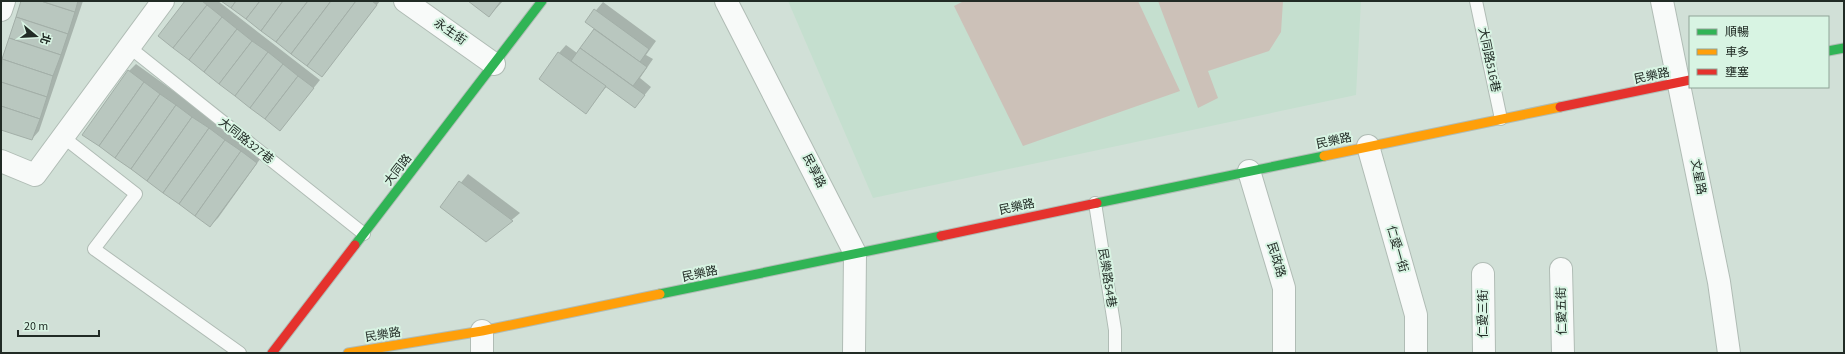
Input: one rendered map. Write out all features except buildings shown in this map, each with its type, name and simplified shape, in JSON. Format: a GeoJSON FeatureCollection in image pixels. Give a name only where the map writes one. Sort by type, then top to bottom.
{"type":"FeatureCollection","features":[{"type":"Feature","properties":{"kind":"main road","name":"大同路"},"geometry":{"type":"LineString","coordinates":[[272,353],[542,1]]}},
{"type":"Feature","properties":{"kind":"main road"},"geometry":{"type":"LineString","coordinates":[[1829,51],[1844,48]]}},
{"type":"Feature","properties":{"kind":"main road","name":"民樂路"},"geometry":{"type":"LineString","coordinates":[[348,353],[482,332],[1685,81]]}},
{"type":"Feature","properties":{"kind":"street"},"geometry":{"type":"LineString","coordinates":[[1,10],[4,1]]}},
{"type":"Feature","properties":{"kind":"street"},"geometry":{"type":"LineString","coordinates":[[1,161],[35,174],[163,1]]}},
{"type":"Feature","properties":{"kind":"street","name":"永生街"},"geometry":{"type":"LineString","coordinates":[[405,1],[494,64]]}},
{"type":"Feature","properties":{"kind":"street","name":"民享路"},"geometry":{"type":"LineString","coordinates":[[726,1],[829,199],[855,253],[854,353]]}},
{"type":"Feature","properties":{"kind":"street","name":"文星路"},"geometry":{"type":"LineString","coordinates":[[1662,1],[1685,81],[1719,282],[1729,353]]}},
{"type":"Feature","properties":{"kind":"street","name":"仁愛一街"},"geometry":{"type":"LineString","coordinates":[[1368,146],[1416,315],[1416,353]]}},
{"type":"Feature","properties":{"kind":"street","name":"民政路"},"geometry":{"type":"LineString","coordinates":[[1249,171],[1284,288],[1284,353]]}},
{"type":"Feature","properties":{"kind":"street","name":"仁愛五街"},"geometry":{"type":"LineString","coordinates":[[1561,269],[1563,353]]}},
{"type":"Feature","properties":{"kind":"street","name":"仁愛三街"},"geometry":{"type":"LineString","coordinates":[[1483,274],[1484,353]]}},
{"type":"Feature","properties":{"kind":"street"},"geometry":{"type":"LineString","coordinates":[[482,332],[482,353]]}},
{"type":"Feature","properties":{"kind":"lane","name":"大同路516巷"},"geometry":{"type":"LineString","coordinates":[[1476,1],[1501,119]]}},
{"type":"Feature","properties":{"kind":"lane","name":"大同路327巷"},"geometry":{"type":"LineString","coordinates":[[129,47],[364,234]]}},
{"type":"Feature","properties":{"kind":"lane"},"geometry":{"type":"LineString","coordinates":[[63,137],[136,194],[94,249],[240,353]]}},
{"type":"Feature","properties":{"kind":"lane","name":"民樂路54巷"},"geometry":{"type":"LineString","coordinates":[[1095,203],[1115,330],[1115,353]]}},
{"type":"Feature","properties":{"kind":"shaded area"},"geometry":{"type":"Polygon","coordinates":[[[788,1],[1361,1],[1356,95],[873,198],[788,1]]]}},
{"type":"Feature","properties":{"kind":"shaded area"},"geometry":{"type":"Polygon","coordinates":[[[964,1],[1138,1],[1180,91],[1023,146],[954,6],[964,1]]]}},
{"type":"Feature","properties":{"kind":"shaded area"},"geometry":{"type":"Polygon","coordinates":[[[1158,1],[1283,1],[1281,32],[1269,51],[1208,71],[1218,98],[1198,108],[1158,1]]]}},
{"type":"Feature","properties":{"kind":"traffic: fast"},"geometry":{"type":"LineString","coordinates":[[355,245],[542,1]]}},
{"type":"Feature","properties":{"kind":"traffic: fast"},"geometry":{"type":"LineString","coordinates":[[1829,51],[1844,48]]}},
{"type":"Feature","properties":{"kind":"traffic: fast"},"geometry":{"type":"LineString","coordinates":[[1097,203],[1324,156]]}},
{"type":"Feature","properties":{"kind":"traffic: fast"},"geometry":{"type":"LineString","coordinates":[[660,294],[941,236]]}},
{"type":"Feature","properties":{"kind":"traffic: slow"},"geometry":{"type":"LineString","coordinates":[[1324,156],[1560,107]]}},
{"type":"Feature","properties":{"kind":"traffic: slow"},"geometry":{"type":"LineString","coordinates":[[348,353],[482,331],[660,294]]}},
{"type":"Feature","properties":{"kind":"traffic: jam"},"geometry":{"type":"LineString","coordinates":[[1560,107],[1689,80]]}},
{"type":"Feature","properties":{"kind":"traffic: jam"},"geometry":{"type":"LineString","coordinates":[[941,236],[1097,203]]}},
{"type":"Feature","properties":{"kind":"traffic: jam"},"geometry":{"type":"LineString","coordinates":[[272,353],[355,245]]}}]}
